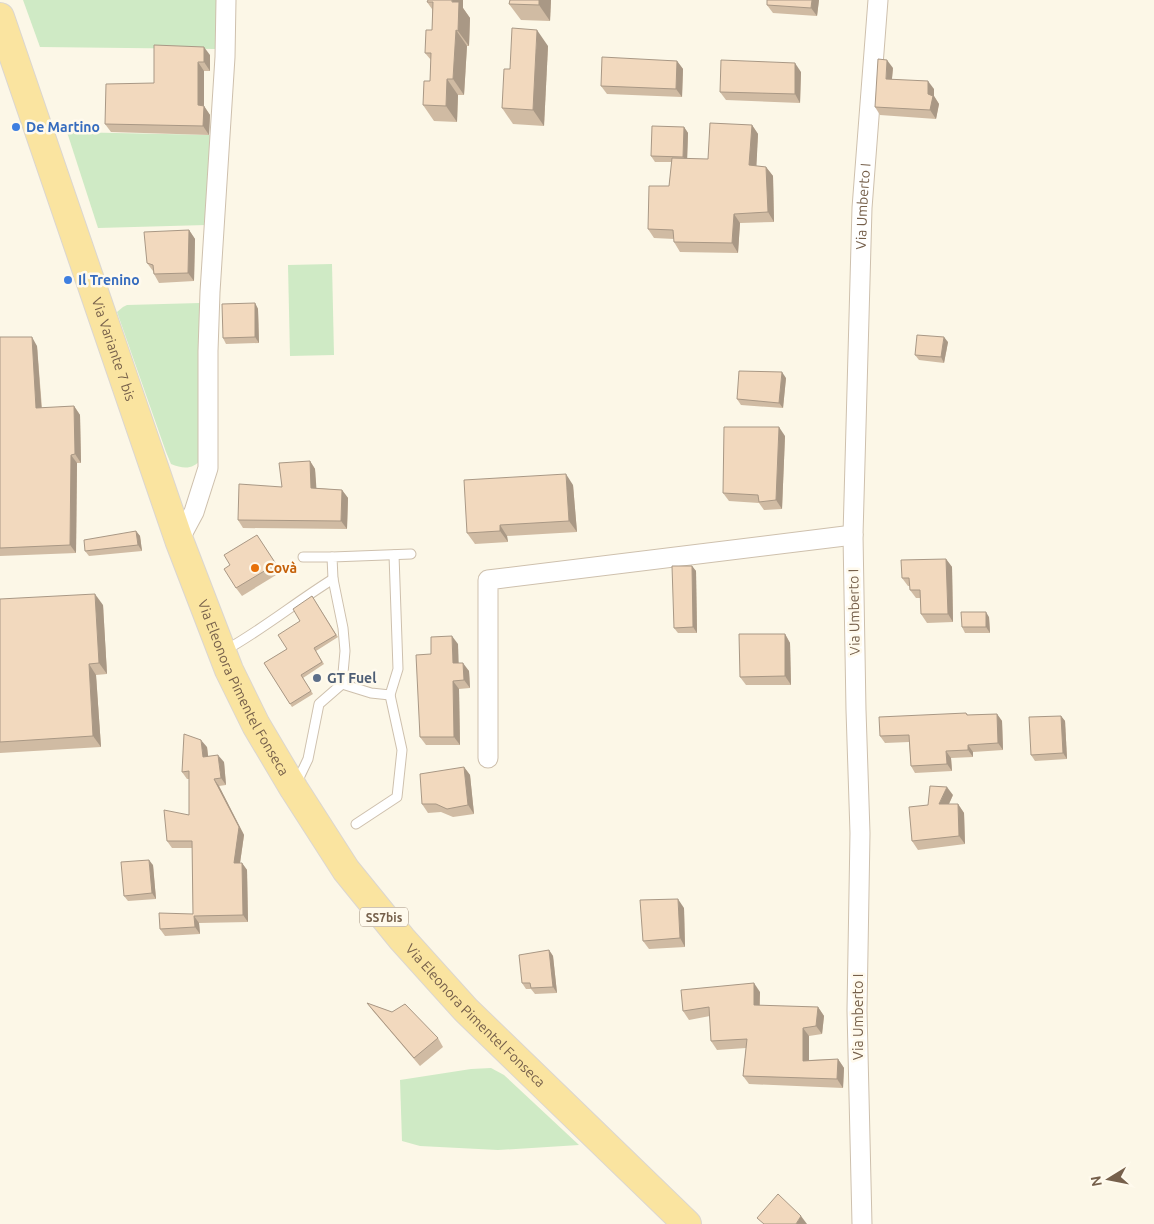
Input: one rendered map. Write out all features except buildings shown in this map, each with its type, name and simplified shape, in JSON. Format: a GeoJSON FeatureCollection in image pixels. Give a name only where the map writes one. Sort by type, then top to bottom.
{"type":"FeatureCollection","features":[{"type":"Feature","properties":{"kind":"main road","name":"Via Variante 7 bis"},"geometry":{"type":"LineString","coordinates":[[0,17],[179,540]]}},
{"type":"Feature","properties":{"kind":"main road","name":"Via Eleonora Pimentel Fonseca"},"geometry":{"type":"LineString","coordinates":[[179,540],[229,670],[256,725],[346,870],[402,939],[459,1003],[687,1224]]}},
{"type":"Feature","properties":{"kind":"street"},"geometry":{"type":"LineString","coordinates":[[179,540],[194,512],[208,468],[210,292],[225,57],[226,0]]}},
{"type":"Feature","properties":{"kind":"street","name":"Via Umberto I"},"geometry":{"type":"LineString","coordinates":[[862,1224],[857,1010],[860,833],[853,535],[862,208],[878,0]]}},
{"type":"Feature","properties":{"kind":"street"},"geometry":{"type":"LineString","coordinates":[[488,758],[488,580],[853,535]]}},
{"type":"Feature","properties":{"kind":"lane"},"geometry":{"type":"LineString","coordinates":[[303,557],[411,554]]}},
{"type":"Feature","properties":{"kind":"lane"},"geometry":{"type":"LineString","coordinates":[[356,824],[397,797],[402,750],[390,695],[398,669],[394,555]]}},
{"type":"Feature","properties":{"kind":"lane"},"geometry":{"type":"LineString","coordinates":[[294,789],[308,758],[319,704],[342,684],[344,644],[333,579],[332,557]]}},
{"type":"Feature","properties":{"kind":"lane"},"geometry":{"type":"LineString","coordinates":[[222,652],[250,637],[301,599],[333,579]]}},
{"type":"Feature","properties":{"kind":"lane"},"geometry":{"type":"LineString","coordinates":[[342,684],[371,694],[390,695]]}},
{"type":"Feature","properties":{"kind":"green space"},"geometry":{"type":"Polygon","coordinates":[[[23,0],[218,0],[215,49],[40,47],[23,0]]]}},
{"type":"Feature","properties":{"kind":"green space"},"geometry":{"type":"Polygon","coordinates":[[[67,132],[213,135],[206,225],[98,228],[67,132]]]}},
{"type":"Feature","properties":{"kind":"green space"},"geometry":{"type":"Polygon","coordinates":[[[332,264],[334,355],[290,356],[288,265],[332,264]]]}},
{"type":"Feature","properties":{"kind":"green space"},"geometry":{"type":"Polygon","coordinates":[[[200,303],[201,459],[195,465],[184,468],[171,464],[117,312],[127,305],[200,303]]]}},
{"type":"Feature","properties":{"kind":"green space"},"geometry":{"type":"Polygon","coordinates":[[[491,1068],[504,1075],[579,1145],[498,1150],[420,1146],[402,1141],[400,1080],[471,1069],[491,1068]]]}},
{"type":"Feature","properties":{"kind":"place","name":"De Martino"},"geometry":{"type":"Point","coordinates":[16,127]}},
{"type":"Feature","properties":{"kind":"place","name":"Il Trenino"},"geometry":{"type":"Point","coordinates":[68,280]}},
{"type":"Feature","properties":{"kind":"place","name":"Covà"},"geometry":{"type":"Point","coordinates":[255,568]}},
{"type":"Feature","properties":{"kind":"place","name":"GT Fuel"},"geometry":{"type":"Point","coordinates":[317,678]}}]}
